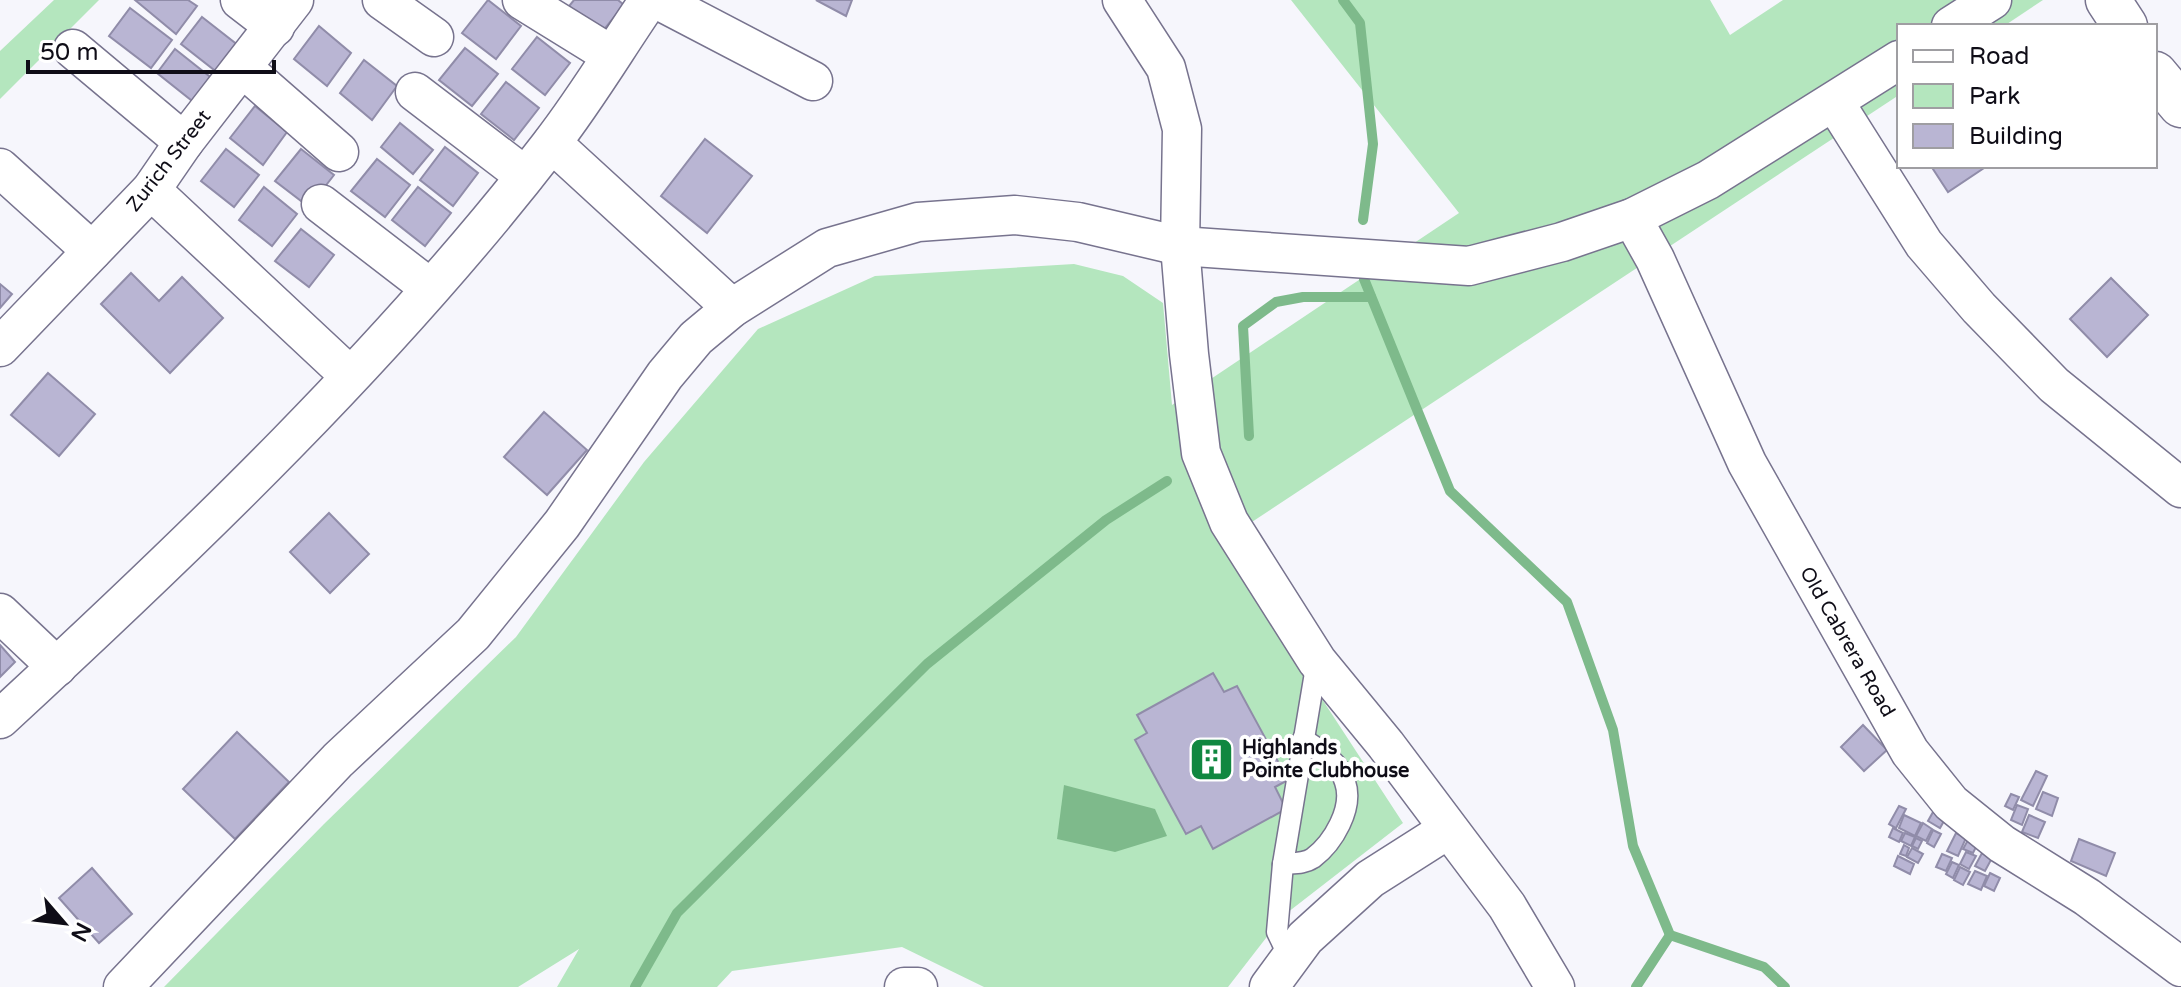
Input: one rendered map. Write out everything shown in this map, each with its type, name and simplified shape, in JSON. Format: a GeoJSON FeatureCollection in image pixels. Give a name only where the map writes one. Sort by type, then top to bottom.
{"type":"FeatureCollection","features":[{"type":"Feature","properties":{"kind":"street"},"geometry":{"type":"LineString","coordinates":[[240,0],[284,13]]}},
{"type":"Feature","properties":{"kind":"street"},"geometry":{"type":"LineString","coordinates":[[382,0],[434,37]]}},
{"type":"Feature","properties":{"kind":"street"},"geometry":{"type":"LineString","coordinates":[[522,0],[611,55]]}},
{"type":"Feature","properties":{"kind":"street"},"geometry":{"type":"LineString","coordinates":[[0,719],[157,571],[350,376],[430,288],[552,143],[649,0]]}},
{"type":"Feature","properties":{"kind":"street"},"geometry":{"type":"LineString","coordinates":[[658,0],[813,81]]}},
{"type":"Feature","properties":{"kind":"street"},"geometry":{"type":"LineString","coordinates":[[1122,0],[1166,68],[1182,129],[1180,246],[1201,453],[1229,522],[1317,661],[1386,745],[1507,906],[1555,987]]}},
{"type":"Feature","properties":{"kind":"street"},"geometry":{"type":"LineString","coordinates":[[1954,24],[1992,0]]}},
{"type":"Feature","properties":{"kind":"street"},"geometry":{"type":"LineString","coordinates":[[2108,0],[2124,24]]}},
{"type":"Feature","properties":{"kind":"street","name":"Zurich Street"},"geometry":{"type":"LineString","coordinates":[[0,347],[151,190],[184,142],[244,69],[284,13]]}},
{"type":"Feature","properties":{"kind":"street"},"geometry":{"type":"LineString","coordinates":[[73,49],[184,142]]}},
{"type":"Feature","properties":{"kind":"street"},"geometry":{"type":"LineString","coordinates":[[123,987],[338,760],[473,634],[562,524],[665,375],[696,338],[732,308],[827,248],[918,222],[1015,215],[1078,222],[1180,246],[1469,266],[1562,242],[1632,218],[1708,180],[1897,61]]}},
{"type":"Feature","properties":{"kind":"street"},"geometry":{"type":"LineString","coordinates":[[244,69],[339,152]]}},
{"type":"Feature","properties":{"kind":"street"},"geometry":{"type":"LineString","coordinates":[[2157,76],[2181,105]]}},
{"type":"Feature","properties":{"kind":"street"},"geometry":{"type":"LineString","coordinates":[[415,92],[525,176]]}},
{"type":"Feature","properties":{"kind":"street"},"geometry":{"type":"LineString","coordinates":[[1835,103],[1924,244],[1979,308],[2054,385],[2177,478]]}},
{"type":"Feature","properties":{"kind":"street"},"geometry":{"type":"LineString","coordinates":[[552,143],[732,308]]}},
{"type":"Feature","properties":{"kind":"street"},"geometry":{"type":"LineString","coordinates":[[0,168],[92,251]]}},
{"type":"Feature","properties":{"kind":"street"},"geometry":{"type":"LineString","coordinates":[[151,190],[350,376]]}},
{"type":"Feature","properties":{"kind":"street"},"geometry":{"type":"LineString","coordinates":[[321,204],[430,288]]}},
{"type":"Feature","properties":{"kind":"street","name":"Old Cabrera Road"},"geometry":{"type":"LineString","coordinates":[[1632,218],[1655,259],[1747,463],[1910,752],[1951,803],[2002,844],[2087,897],[2181,967]]}},
{"type":"Feature","properties":{"kind":"street"},"geometry":{"type":"LineString","coordinates":[[0,613],[57,667]]}},
{"type":"Feature","properties":{"kind":"street"},"geometry":{"type":"LineString","coordinates":[[1279,973],[1305,938],[1370,879],[1447,830]]}},
{"type":"Feature","properties":{"kind":"street"},"geometry":{"type":"LineString","coordinates":[[904,987],[918,987]]}},
{"type":"Feature","properties":{"kind":"lane"},"geometry":{"type":"LineString","coordinates":[[1279,973],[1277,932],[1283,864],[1317,661]]}},
{"type":"Feature","properties":{"kind":"lane"},"geometry":{"type":"LineString","coordinates":[[1283,864],[1311,860],[1329,843],[1341,822],[1347,799],[1346,783],[1329,756],[1303,739]]}},
{"type":"Feature","properties":{"kind":"green space"},"geometry":{"type":"Polygon","coordinates":[[[54,0],[99,0],[0,99],[0,51],[54,0]]]}},
{"type":"Feature","properties":{"kind":"green space"},"geometry":{"type":"Polygon","coordinates":[[[1291,0],[1710,0],[1730,35],[1783,0],[2043,0],[2007,24],[1897,24],[1897,96],[1220,543],[1403,823],[1283,916],[1228,987],[984,987],[902,947],[732,971],[717,987],[557,987],[579,949],[518,987],[164,987],[324,824],[516,637],[644,462],[758,329],[875,276],[1074,264],[1123,276],[1163,303],[1172,405],[1459,213],[1291,0]]]}},
{"type":"Feature","properties":{"kind":"shaded area"},"geometry":{"type":"Polygon","coordinates":[[[1064,785],[1155,809],[1167,836],[1115,852],[1057,839],[1064,785]]]}},
{"type":"Feature","properties":{"kind":"building"},"geometry":{"type":"Polygon","coordinates":[[[135,0],[188,0],[197,6],[176,34],[135,0]]]}},
{"type":"Feature","properties":{"kind":"building"},"geometry":{"type":"Polygon","coordinates":[[[488,0],[521,26],[496,59],[462,33],[488,0]]]}},
{"type":"Feature","properties":{"kind":"building"},"geometry":{"type":"Polygon","coordinates":[[[574,0],[618,0],[624,5],[598,37],[565,11],[574,0]]]}},
{"type":"Feature","properties":{"kind":"building"},"geometry":{"type":"Polygon","coordinates":[[[816,0],[852,0],[846,16],[816,0]]]}},
{"type":"Feature","properties":{"kind":"building"},"geometry":{"type":"Polygon","coordinates":[[[130,8],[172,40],[151,68],[109,36],[130,8]]]}},
{"type":"Feature","properties":{"kind":"building"},"geometry":{"type":"Polygon","coordinates":[[[202,17],[239,46],[218,73],[181,44],[202,17]]]}},
{"type":"Feature","properties":{"kind":"building"},"geometry":{"type":"Polygon","coordinates":[[[319,26],[351,53],[327,86],[294,59],[319,26]]]}},
{"type":"Feature","properties":{"kind":"building"},"geometry":{"type":"Polygon","coordinates":[[[537,37],[570,63],[545,95],[512,69],[537,37]]]}},
{"type":"Feature","properties":{"kind":"building"},"geometry":{"type":"Polygon","coordinates":[[[465,48],[498,74],[472,106],[439,80],[465,48]]]}},
{"type":"Feature","properties":{"kind":"building"},"geometry":{"type":"Polygon","coordinates":[[[175,49],[214,80],[196,104],[157,73],[175,49]]]}},
{"type":"Feature","properties":{"kind":"building"},"geometry":{"type":"Polygon","coordinates":[[[364,60],[397,86],[372,120],[340,93],[364,60]]]}},
{"type":"Feature","properties":{"kind":"building"},"geometry":{"type":"Polygon","coordinates":[[[506,82],[539,108],[514,140],[481,114],[506,82]]]}},
{"type":"Feature","properties":{"kind":"building"},"geometry":{"type":"Polygon","coordinates":[[[255,106],[287,132],[263,165],[230,138],[255,106]]]}},
{"type":"Feature","properties":{"kind":"building"},"geometry":{"type":"Polygon","coordinates":[[[400,123],[433,150],[413,174],[381,147],[400,123]]]}},
{"type":"Feature","properties":{"kind":"building"},"geometry":{"type":"Polygon","coordinates":[[[705,139],[752,176],[707,233],[661,196],[705,139]]]}},
{"type":"Feature","properties":{"kind":"building"},"geometry":{"type":"Polygon","coordinates":[[[445,147],[478,173],[453,206],[420,180],[445,147]]]}},
{"type":"Feature","properties":{"kind":"building"},"geometry":{"type":"Polygon","coordinates":[[[226,149],[259,175],[234,207],[201,181],[226,149]]]}},
{"type":"Feature","properties":{"kind":"building"},"geometry":{"type":"Polygon","coordinates":[[[301,149],[334,175],[309,207],[275,181],[301,149]]]}},
{"type":"Feature","properties":{"kind":"building"},"geometry":{"type":"Polygon","coordinates":[[[377,159],[410,185],[385,217],[351,191],[377,159]]]}},
{"type":"Feature","properties":{"kind":"building"},"geometry":{"type":"Polygon","coordinates":[[[1932,168],[1984,168],[1948,192],[1932,168]]]}},
{"type":"Feature","properties":{"kind":"building"},"geometry":{"type":"Polygon","coordinates":[[[264,187],[297,214],[272,246],[239,220],[264,187]]]}},
{"type":"Feature","properties":{"kind":"building"},"geometry":{"type":"Polygon","coordinates":[[[418,187],[451,213],[425,246],[392,220],[418,187]]]}},
{"type":"Feature","properties":{"kind":"building"},"geometry":{"type":"Polygon","coordinates":[[[301,229],[334,255],[309,287],[275,261],[301,229]]]}},
{"type":"Feature","properties":{"kind":"building"},"geometry":{"type":"Polygon","coordinates":[[[131,273],[159,301],[182,277],[223,318],[170,373],[101,304],[131,273]]]}},
{"type":"Feature","properties":{"kind":"building"},"geometry":{"type":"Polygon","coordinates":[[[2111,278],[2148,315],[2107,357],[2070,319],[2111,278]]]}},
{"type":"Feature","properties":{"kind":"building"},"geometry":{"type":"Polygon","coordinates":[[[0,284],[12,294],[0,308],[0,284]]]}},
{"type":"Feature","properties":{"kind":"building"},"geometry":{"type":"Polygon","coordinates":[[[48,373],[95,414],[59,456],[11,415],[48,373]]]}},
{"type":"Feature","properties":{"kind":"building"},"geometry":{"type":"Polygon","coordinates":[[[544,412],[587,450],[547,495],[504,457],[544,412]]]}},
{"type":"Feature","properties":{"kind":"building"},"geometry":{"type":"Polygon","coordinates":[[[329,513],[369,554],[330,593],[290,552],[329,513]]]}},
{"type":"Feature","properties":{"kind":"building"},"geometry":{"type":"Polygon","coordinates":[[[0,645],[15,662],[0,677],[0,645]]]}},
{"type":"Feature","properties":{"kind":"building","name":"Highlands Pointe Clubhouse"},"geometry":{"type":"Polygon","coordinates":[[[1213,673],[1224,692],[1237,686],[1288,780],[1275,787],[1286,809],[1213,849],[1201,826],[1186,834],[1135,740],[1147,733],[1137,715],[1213,673]]]}},
{"type":"Feature","properties":{"kind":"building"},"geometry":{"type":"Polygon","coordinates":[[[1863,725],[1887,750],[1864,771],[1841,747],[1863,725]]]}},
{"type":"Feature","properties":{"kind":"building"},"geometry":{"type":"Polygon","coordinates":[[[237,732],[289,782],[235,839],[183,789],[237,732]]]}},
{"type":"Feature","properties":{"kind":"building"},"geometry":{"type":"Polygon","coordinates":[[[2036,771],[2047,776],[2033,806],[2021,800],[2036,771]]]}},
{"type":"Feature","properties":{"kind":"building"},"geometry":{"type":"Polygon","coordinates":[[[2043,792],[2058,798],[2052,816],[2036,809],[2043,792]]]}},
{"type":"Feature","properties":{"kind":"building"},"geometry":{"type":"Polygon","coordinates":[[[2011,794],[2019,797],[2013,810],[2005,806],[2011,794]]]}},
{"type":"Feature","properties":{"kind":"building"},"geometry":{"type":"Polygon","coordinates":[[[1937,805],[1949,812],[1940,828],[1928,821],[1937,805]]]}},
{"type":"Feature","properties":{"kind":"building"},"geometry":{"type":"Polygon","coordinates":[[[2017,805],[2028,809],[2022,825],[2011,820],[2017,805]]]}},
{"type":"Feature","properties":{"kind":"building"},"geometry":{"type":"Polygon","coordinates":[[[1899,806],[1906,809],[1896,828],[1889,824],[1899,806]]]}},
{"type":"Feature","properties":{"kind":"building"},"geometry":{"type":"Polygon","coordinates":[[[1904,815],[1921,823],[1915,836],[1899,828],[1904,815]]]}},
{"type":"Feature","properties":{"kind":"building"},"geometry":{"type":"Polygon","coordinates":[[[2029,815],[2045,822],[2038,838],[2022,832],[2029,815]]]}},
{"type":"Feature","properties":{"kind":"building"},"geometry":{"type":"Polygon","coordinates":[[[1923,823],[1932,829],[1926,841],[1916,836],[1923,823]]]}},
{"type":"Feature","properties":{"kind":"building"},"geometry":{"type":"Polygon","coordinates":[[[1893,828],[1903,833],[1899,842],[1889,837],[1893,828]]]}},
{"type":"Feature","properties":{"kind":"building"},"geometry":{"type":"Polygon","coordinates":[[[1933,830],[1941,834],[1934,847],[1927,843],[1933,830]]]}},
{"type":"Feature","properties":{"kind":"building"},"geometry":{"type":"Polygon","coordinates":[[[1905,833],[1915,837],[1911,846],[1901,841],[1905,833]]]}},
{"type":"Feature","properties":{"kind":"building"},"geometry":{"type":"Polygon","coordinates":[[[1956,833],[1966,838],[1958,856],[1947,851],[1956,833]]]}},
{"type":"Feature","properties":{"kind":"building"},"geometry":{"type":"Polygon","coordinates":[[[1916,838],[1922,841],[1918,849],[1912,846],[1916,838]]]}},
{"type":"Feature","properties":{"kind":"building"},"geometry":{"type":"Polygon","coordinates":[[[2079,839],[2115,853],[2106,876],[2071,861],[2079,839]]]}},
{"type":"Feature","properties":{"kind":"building"},"geometry":{"type":"Polygon","coordinates":[[[1968,840],[1977,845],[1973,853],[1963,849],[1968,840]]]}},
{"type":"Feature","properties":{"kind":"building"},"geometry":{"type":"Polygon","coordinates":[[[1904,845],[1909,848],[1906,856],[1900,854],[1904,845]]]}},
{"type":"Feature","properties":{"kind":"building"},"geometry":{"type":"Polygon","coordinates":[[[1912,848],[1923,854],[1918,863],[1907,857],[1912,848]]]}},
{"type":"Feature","properties":{"kind":"building"},"geometry":{"type":"Polygon","coordinates":[[[1966,852],[1976,856],[1969,869],[1960,864],[1966,852]]]}},
{"type":"Feature","properties":{"kind":"building"},"geometry":{"type":"Polygon","coordinates":[[[1982,853],[1992,858],[1985,871],[1975,866],[1982,853]]]}},
{"type":"Feature","properties":{"kind":"building"},"geometry":{"type":"Polygon","coordinates":[[[1942,854],[1952,858],[1946,871],[1936,867],[1942,854]]]}},
{"type":"Feature","properties":{"kind":"building"},"geometry":{"type":"Polygon","coordinates":[[[1898,856],[1914,864],[1910,874],[1894,866],[1898,856]]]}},
{"type":"Feature","properties":{"kind":"building"},"geometry":{"type":"Polygon","coordinates":[[[1952,862],[1959,865],[1953,878],[1946,874],[1952,862]]]}},
{"type":"Feature","properties":{"kind":"building"},"geometry":{"type":"Polygon","coordinates":[[[1960,867],[1970,872],[1963,885],[1954,880],[1960,867]]]}},
{"type":"Feature","properties":{"kind":"building"},"geometry":{"type":"Polygon","coordinates":[[[92,868],[132,914],[99,943],[59,898],[92,868]]]}},
{"type":"Feature","properties":{"kind":"building"},"geometry":{"type":"Polygon","coordinates":[[[1975,871],[1987,876],[1981,890],[1968,884],[1975,871]]]}},
{"type":"Feature","properties":{"kind":"building"},"geometry":{"type":"Polygon","coordinates":[[[1990,873],[2000,878],[1994,891],[1984,886],[1990,873]]]}},
{"type":"Feature","properties":{"kind":"waterway"},"geometry":{"type":"LineString","coordinates":[[1343,0],[1360,23],[1373,144],[1363,220]]}},
{"type":"Feature","properties":{"kind":"waterway"},"geometry":{"type":"LineString","coordinates":[[1364,279],[1450,491],[1567,602],[1613,730],[1633,846],[1670,935],[1764,967],[1785,987]]}},
{"type":"Feature","properties":{"kind":"waterway"},"geometry":{"type":"LineString","coordinates":[[1249,436],[1243,326],[1276,302],[1303,297],[1371,297]]}},
{"type":"Feature","properties":{"kind":"waterway"},"geometry":{"type":"LineString","coordinates":[[635,987],[677,913],[927,664],[1106,520],[1167,481]]}},
{"type":"Feature","properties":{"kind":"waterway"},"geometry":{"type":"LineString","coordinates":[[1636,987],[1670,935]]}},
{"type":"Feature","properties":{"kind":"place","name":"Highlands Pointe Clubhouse"},"geometry":{"type":"Point","coordinates":[1211,760]}}]}
